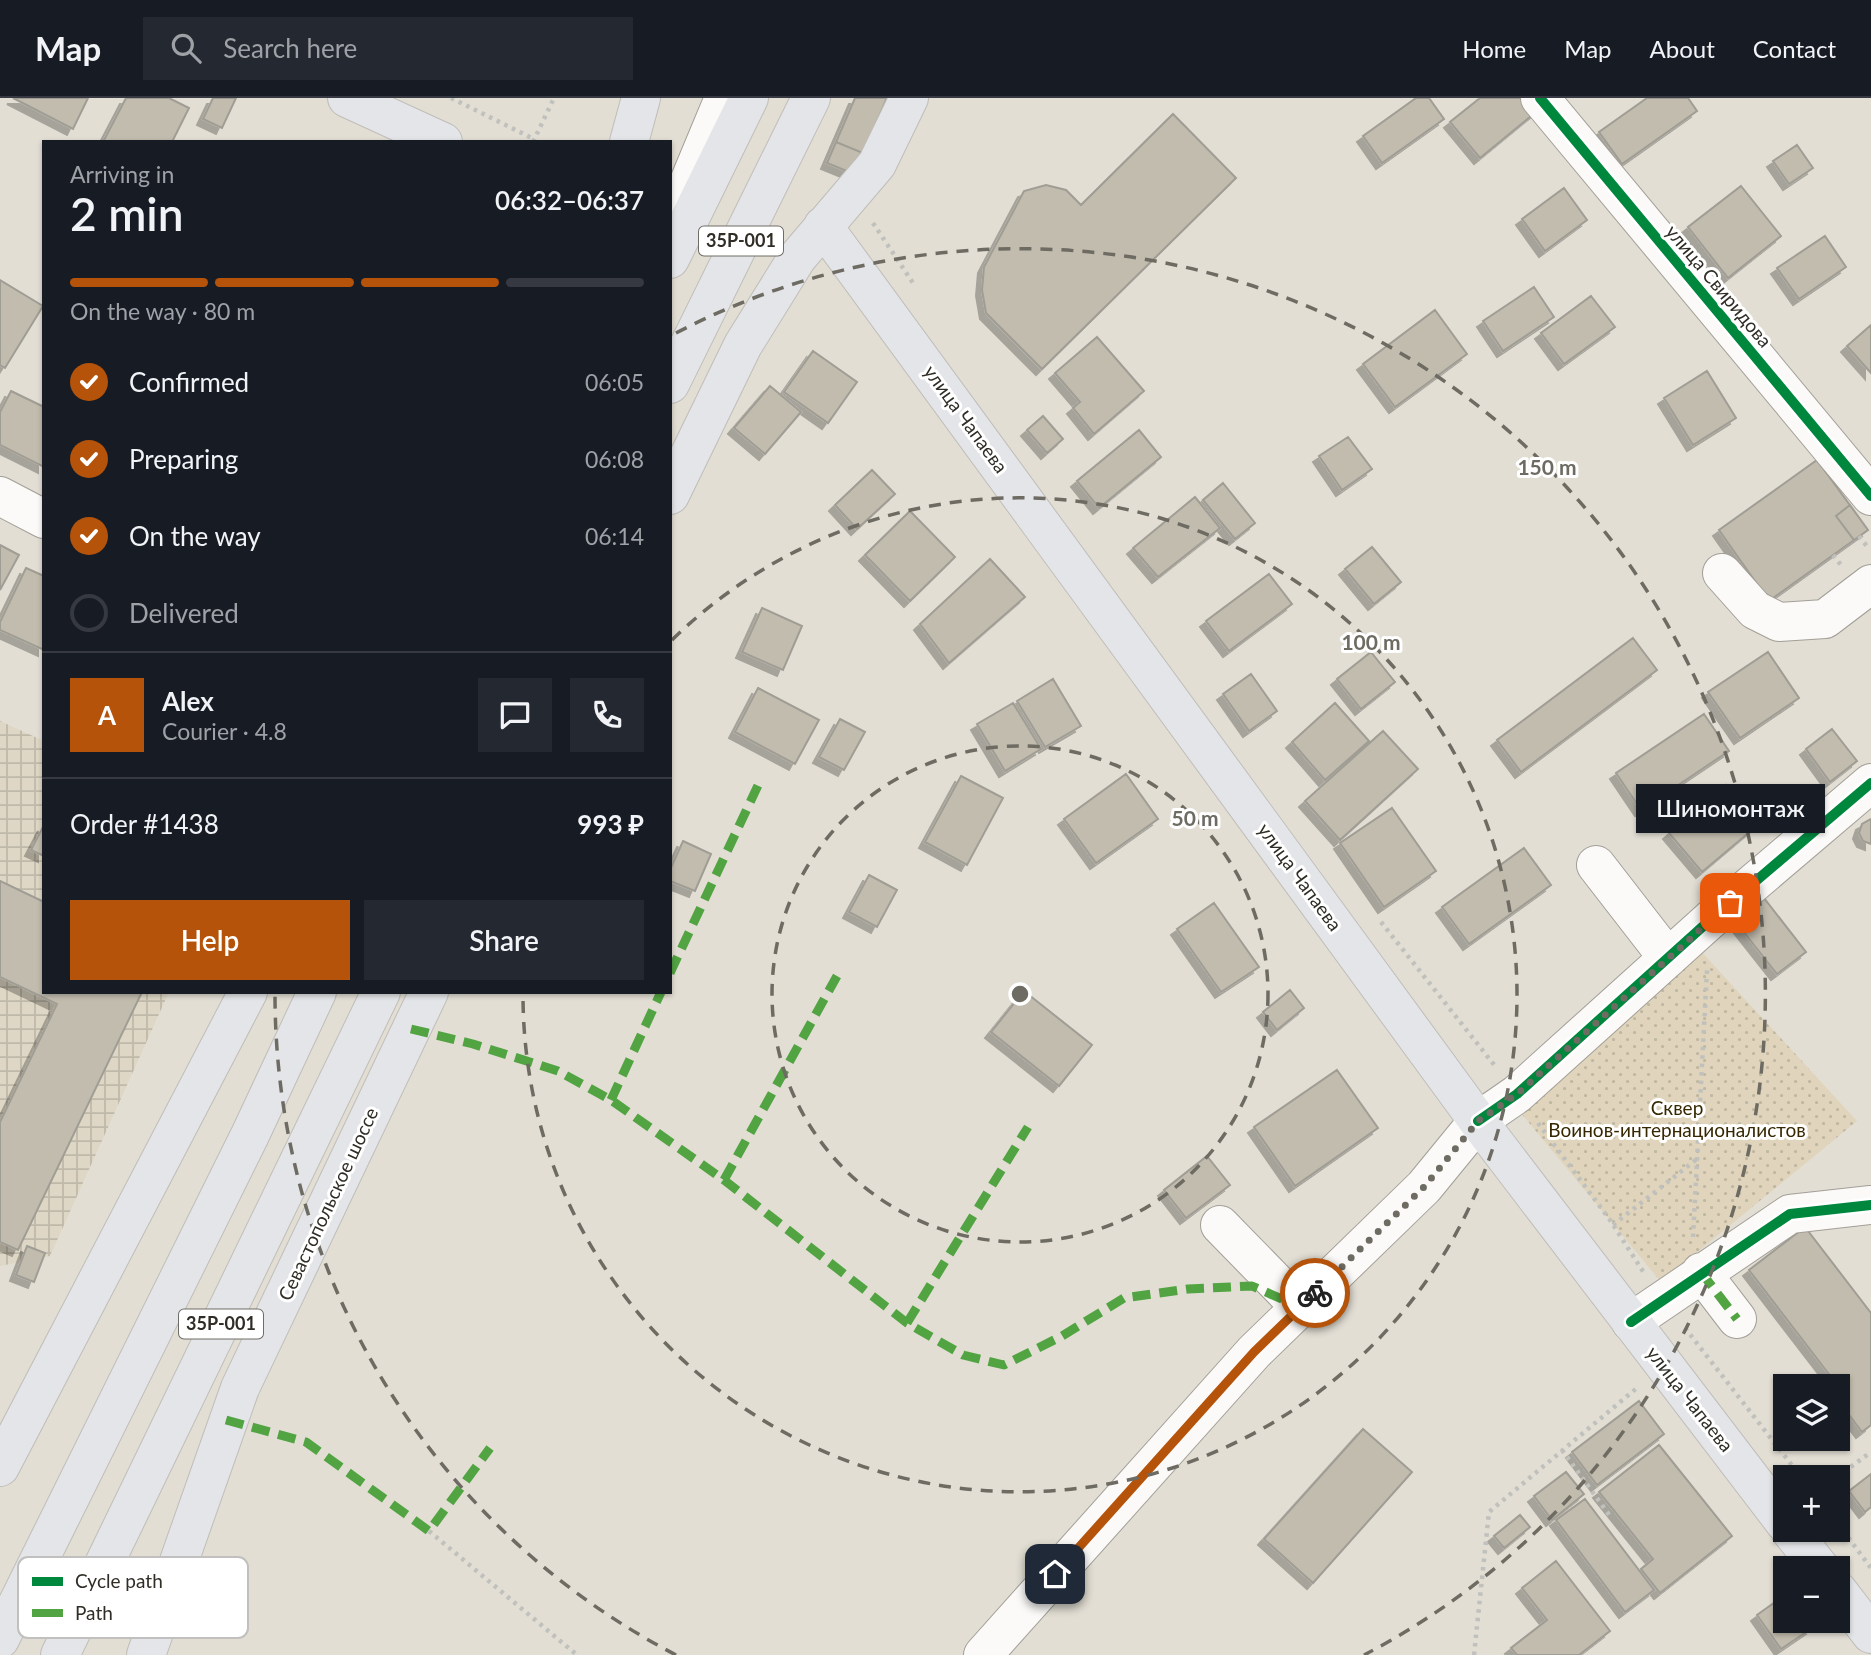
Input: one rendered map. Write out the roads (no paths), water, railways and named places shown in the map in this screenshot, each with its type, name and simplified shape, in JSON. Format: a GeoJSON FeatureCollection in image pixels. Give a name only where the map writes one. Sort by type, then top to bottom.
{"type":"FeatureCollection","features":[{"type":"Feature","properties":{"kind":"main road"},"geometry":{"type":"LineString","coordinates":[[347,98],[439,140]]}},
{"type":"Feature","properties":{"kind":"main road"},"geometry":{"type":"LineString","coordinates":[[630,140],[641,98]]}},
{"type":"Feature","properties":{"kind":"main road","name":"35Р-001"},"geometry":{"type":"LineString","coordinates":[[672,255],[749,98]]}},
{"type":"Feature","properties":{"kind":"main road","name":"35Р-001"},"geometry":{"type":"LineString","coordinates":[[672,382],[811,98]]}},
{"type":"Feature","properties":{"kind":"main road"},"geometry":{"type":"LineString","coordinates":[[672,491],[743,345],[797,258],[829,229],[877,164],[909,98]]}},
{"type":"Feature","properties":{"kind":"main road","name":"улица Чапаева"},"geometry":{"type":"LineString","coordinates":[[829,229],[1478,1121],[1773,1506]]}},
{"type":"Feature","properties":{"kind":"main road"},"geometry":{"type":"LineString","coordinates":[[0,1467],[247,994]]}},
{"type":"Feature","properties":{"kind":"main road","name":"35Р-001"},"geometry":{"type":"LineString","coordinates":[[41,1557],[250,1135],[316,994]]}},
{"type":"Feature","properties":{"kind":"main road","name":"35Р-001"},"geometry":{"type":"LineString","coordinates":[[107,1557],[380,994]]}},
{"type":"Feature","properties":{"kind":"main road","name":"Севастопольское шоссе"},"geometry":{"type":"LineString","coordinates":[[180,1557],[235,1399],[428,994]]}},
{"type":"Feature","properties":{"kind":"main road"},"geometry":{"type":"LineString","coordinates":[[1799,1542],[1811,1556]]}},
{"type":"Feature","properties":{"kind":"main road","name":"35Р-001"},"geometry":{"type":"LineString","coordinates":[[0,1639],[18,1603]]}},
{"type":"Feature","properties":{"kind":"main road"},"geometry":{"type":"LineString","coordinates":[[1850,1607],[1871,1634]]}},
{"type":"Feature","properties":{"kind":"main road","name":"35Р-001"},"geometry":{"type":"LineString","coordinates":[[60,1655],[68,1638]]}},
{"type":"Feature","properties":{"kind":"main road","name":"Севастопольское шоссе"},"geometry":{"type":"LineString","coordinates":[[146,1655],[152,1638]]}},
{"type":"Feature","properties":{"kind":"street"},"geometry":{"type":"LineString","coordinates":[[672,222],[724,98]]}},
{"type":"Feature","properties":{"kind":"street"},"geometry":{"type":"LineString","coordinates":[[672,383],[727,306],[828,98]]}},
{"type":"Feature","properties":{"kind":"street","name":"улица Свиридова"},"geometry":{"type":"LineString","coordinates":[[1540,98],[1871,496]]}},
{"type":"Feature","properties":{"kind":"street"},"geometry":{"type":"LineString","coordinates":[[0,496],[42,518]]}},
{"type":"Feature","properties":{"kind":"street"},"geometry":{"type":"LineString","coordinates":[[1722,573],[1755,610],[1779,621],[1825,619],[1871,584]]}},
{"type":"Feature","properties":{"kind":"street"},"geometry":{"type":"LineString","coordinates":[[983,1655],[1254,1352],[1424,1187],[1478,1121],[1517,1094],[1710,920],[1871,783]]}},
{"type":"Feature","properties":{"kind":"street"},"geometry":{"type":"LineString","coordinates":[[1596,865],[1668,958]]}},
{"type":"Feature","properties":{"kind":"street"},"geometry":{"type":"LineString","coordinates":[[1631,1322],[1790,1214],[1871,1205]]}},
{"type":"Feature","properties":{"kind":"street"},"geometry":{"type":"LineString","coordinates":[[1220,1225],[1300,1307]]}},
{"type":"Feature","properties":{"kind":"street"},"geometry":{"type":"LineString","coordinates":[[1696,1276],[1737,1319]]}},
{"type":"Feature","properties":{"kind":"place","name":"Шиномонтаж"},"geometry":{"type":"Point","coordinates":[1730,903]}},
{"type":"Feature","properties":{"kind":"park label","name":"Сквер Воинов-интернационалистов"},"geometry":{"type":"Point","coordinates":[1677,1119]}}]}
